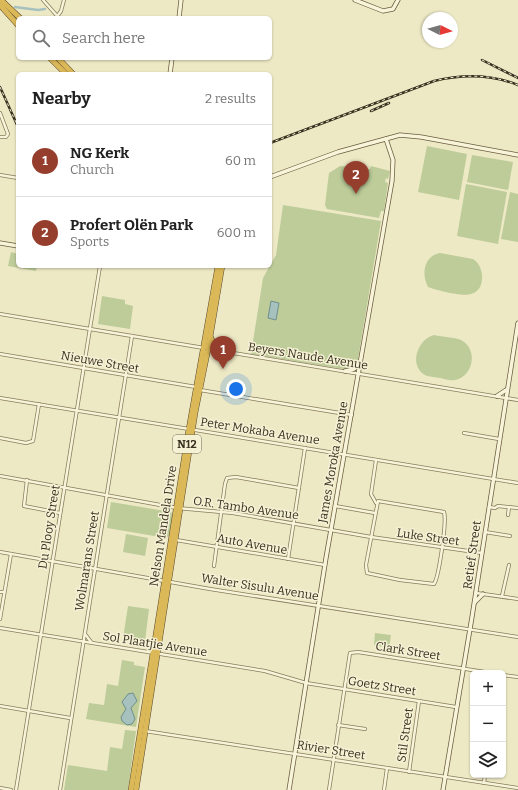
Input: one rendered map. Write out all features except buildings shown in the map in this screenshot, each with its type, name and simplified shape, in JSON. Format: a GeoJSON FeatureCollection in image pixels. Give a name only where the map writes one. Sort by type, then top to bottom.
{"type":"FeatureCollection","features":[{"type":"Feature","properties":{"kind":"highway"},"geometry":{"type":"LineString","coordinates":[[1,0],[18,16]]}},
{"type":"Feature","properties":{"kind":"highway"},"geometry":{"type":"LineString","coordinates":[[0,5],[16,23]]}},
{"type":"Feature","properties":{"kind":"highway"},"geometry":{"type":"LineString","coordinates":[[52,60],[64,72]]}},
{"type":"Feature","properties":{"kind":"highway"},"geometry":{"type":"LineString","coordinates":[[60,60],[71,72]]}},
{"type":"Feature","properties":{"kind":"highway","name":"Nelson Mandela Drive"},"geometry":{"type":"LineString","coordinates":[[136,790],[143,730],[166,581],[206,349],[218,268]]}},
{"type":"Feature","properties":{"kind":"highway","name":"Nelson Mandela Drive"},"geometry":{"type":"LineString","coordinates":[[206,349],[210,337],[222,268]]}},
{"type":"Feature","properties":{"kind":"highway"},"geometry":{"type":"LineString","coordinates":[[210,337],[214,345],[222,351]]}},
{"type":"Feature","properties":{"kind":"highway","name":"Nelson Mandela Drive"},"geometry":{"type":"LineString","coordinates":[[166,581],[176,540],[179,508]]}},
{"type":"Feature","properties":{"kind":"highway","name":"Nelson Mandela Drive"},"geometry":{"type":"LineString","coordinates":[[131,790],[143,730]]}},
{"type":"Feature","properties":{"kind":"street"},"geometry":{"type":"LineString","coordinates":[[42,0],[57,16]]}},
{"type":"Feature","properties":{"kind":"street"},"geometry":{"type":"LineString","coordinates":[[58,16],[64,0]]}},
{"type":"Feature","properties":{"kind":"street"},"geometry":{"type":"LineString","coordinates":[[179,16],[181,0]]}},
{"type":"Feature","properties":{"kind":"street"},"geometry":{"type":"LineString","coordinates":[[355,0],[383,11],[390,10],[395,7],[398,0]]}},
{"type":"Feature","properties":{"kind":"street"},"geometry":{"type":"LineString","coordinates":[[170,72],[172,60]]}},
{"type":"Feature","properties":{"kind":"street"},"geometry":{"type":"LineString","coordinates":[[0,113],[8,134],[6,137],[0,137]]}},
{"type":"Feature","properties":{"kind":"street"},"geometry":{"type":"LineString","coordinates":[[272,176],[338,152],[400,135],[518,155]]}},
{"type":"Feature","properties":{"kind":"street","name":"James Moroka Avenue"},"geometry":{"type":"LineString","coordinates":[[289,790],[325,565],[362,360],[393,173],[393,160],[386,139]]}},
{"type":"Feature","properties":{"kind":"street"},"geometry":{"type":"LineString","coordinates":[[0,175],[16,178]]}},
{"type":"Feature","properties":{"kind":"street"},"geometry":{"type":"LineString","coordinates":[[0,243],[16,246]]}},
{"type":"Feature","properties":{"kind":"street","name":"Du Plooy Street"},"geometry":{"type":"LineString","coordinates":[[16,790],[100,268]]}},
{"type":"Feature","properties":{"kind":"street","name":"Beyers Naude Avenue"},"geometry":{"type":"LineString","coordinates":[[0,314],[518,400]]}},
{"type":"Feature","properties":{"kind":"street","name":"Retief Street"},"geometry":{"type":"LineString","coordinates":[[443,790],[462,668],[475,602],[506,390],[518,323]]}},
{"type":"Feature","properties":{"kind":"street","name":"Wolmarans Street"},"geometry":{"type":"LineString","coordinates":[[60,790],[70,718],[132,336]]}},
{"type":"Feature","properties":{"kind":"street","name":"Nieuwe Street"},"geometry":{"type":"LineString","coordinates":[[0,354],[352,416]]}},
{"type":"Feature","properties":{"kind":"street"},"geometry":{"type":"LineString","coordinates":[[512,355],[518,356]]}},
{"type":"Feature","properties":{"kind":"street"},"geometry":{"type":"LineString","coordinates":[[345,371],[354,369],[362,360]]}},
{"type":"Feature","properties":{"kind":"street"},"geometry":{"type":"LineString","coordinates":[[497,396],[506,390]]}},
{"type":"Feature","properties":{"kind":"street","name":"Peter Mokaba Avenue"},"geometry":{"type":"LineString","coordinates":[[0,398],[518,483]]}},
{"type":"Feature","properties":{"kind":"street"},"geometry":{"type":"LineString","coordinates":[[0,438],[26,443],[33,441],[39,404]]}},
{"type":"Feature","properties":{"kind":"street"},"geometry":{"type":"LineString","coordinates":[[464,433],[499,439]]}},
{"type":"Feature","properties":{"kind":"street"},"geometry":{"type":"LineString","coordinates":[[288,559],[304,448]]}},
{"type":"Feature","properties":{"kind":"street"},"geometry":{"type":"LineString","coordinates":[[376,460],[371,494],[376,503],[372,537],[366,565],[368,574],[430,585],[436,582],[442,548],[445,518],[444,512],[441,510],[382,501],[376,503]]}},
{"type":"Feature","properties":{"kind":"street","name":"O.R. Tambo Avenue"},"geometry":{"type":"LineString","coordinates":[[0,476],[179,508],[222,512],[372,537]]}},
{"type":"Feature","properties":{"kind":"street"},"geometry":{"type":"LineString","coordinates":[[214,566],[225,482],[229,477],[298,488]]}},
{"type":"Feature","properties":{"kind":"street"},"geometry":{"type":"LineString","coordinates":[[27,480],[24,506],[31,509],[60,513]]}},
{"type":"Feature","properties":{"kind":"street"},"geometry":{"type":"LineString","coordinates":[[335,506],[375,513]]}},
{"type":"Feature","properties":{"kind":"street"},"geometry":{"type":"LineString","coordinates":[[489,507],[495,508],[498,506],[518,508]]}},
{"type":"Feature","properties":{"kind":"street"},"geometry":{"type":"LineString","coordinates":[[508,515],[509,507]]}},
{"type":"Feature","properties":{"kind":"street"},"geometry":{"type":"LineString","coordinates":[[485,532],[510,536]]}},
{"type":"Feature","properties":{"kind":"street","name":"Luke Street"},"geometry":{"type":"LineString","coordinates":[[372,537],[482,553]]}},
{"type":"Feature","properties":{"kind":"street","name":"Auto Avenue"},"geometry":{"type":"LineString","coordinates":[[176,540],[325,565]]}},
{"type":"Feature","properties":{"kind":"street","name":"Walter Sisulu Avenue"},"geometry":{"type":"LineString","coordinates":[[0,552],[166,581],[518,637]]}},
{"type":"Feature","properties":{"kind":"street"},"geometry":{"type":"LineString","coordinates":[[0,619],[11,554]]}},
{"type":"Feature","properties":{"kind":"street"},"geometry":{"type":"LineString","coordinates":[[502,596],[509,564]]}},
{"type":"Feature","properties":{"kind":"street"},"geometry":{"type":"LineString","coordinates":[[476,593],[518,599]]}},
{"type":"Feature","properties":{"kind":"street"},"geometry":{"type":"LineString","coordinates":[[475,602],[483,594]]}},
{"type":"Feature","properties":{"kind":"street","name":"Sol Plaatjie Avenue"},"geometry":{"type":"LineString","coordinates":[[0,628],[265,671],[306,683]]}},
{"type":"Feature","properties":{"kind":"street"},"geometry":{"type":"LineString","coordinates":[[84,632],[85,636],[91,643]]}},
{"type":"Feature","properties":{"kind":"street","name":"Clark Street"},"geometry":{"type":"LineString","coordinates":[[344,689],[349,656],[352,652],[474,670]]}},
{"type":"Feature","properties":{"kind":"street"},"geometry":{"type":"LineString","coordinates":[[506,675],[518,677]]}},
{"type":"Feature","properties":{"kind":"street","name":"Goetz Street"},"geometry":{"type":"LineString","coordinates":[[306,683],[456,707]]}},
{"type":"Feature","properties":{"kind":"street"},"geometry":{"type":"LineString","coordinates":[[329,790],[344,689]]}},
{"type":"Feature","properties":{"kind":"street","name":"Stil Street"},"geometry":{"type":"LineString","coordinates":[[409,772],[419,701]]}},
{"type":"Feature","properties":{"kind":"street"},"geometry":{"type":"LineString","coordinates":[[0,706],[70,718]]}},
{"type":"Feature","properties":{"kind":"street"},"geometry":{"type":"LineString","coordinates":[[338,725],[365,729]]}},
{"type":"Feature","properties":{"kind":"street","name":"Rivier Street"},"geometry":{"type":"LineString","coordinates":[[143,730],[517,789]]}},
{"type":"Feature","properties":{"kind":"street"},"geometry":{"type":"LineString","coordinates":[[384,790],[387,768]]}},
{"type":"Feature","properties":{"kind":"street"},"geometry":{"type":"LineString","coordinates":[[484,783],[485,778]]}},
{"type":"Feature","properties":{"kind":"street"},"geometry":{"type":"LineString","coordinates":[[0,788],[11,790]]}},
{"type":"Feature","properties":{"kind":"green space"},"geometry":{"type":"Polygon","coordinates":[[[427,146],[467,154],[459,200],[418,192],[427,146]]]}},
{"type":"Feature","properties":{"kind":"green space"},"geometry":{"type":"Polygon","coordinates":[[[472,155],[513,162],[508,190],[467,182],[472,155]]]}},
{"type":"Feature","properties":{"kind":"green space"},"geometry":{"type":"Polygon","coordinates":[[[340,166],[370,169],[371,166],[390,171],[388,179],[386,178],[385,182],[388,183],[384,211],[381,211],[379,218],[327,209],[325,205],[329,173],[340,166]]]}},
{"type":"Feature","properties":{"kind":"green space"},"geometry":{"type":"Polygon","coordinates":[[[466,184],[507,192],[498,244],[457,236],[466,184]]]}},
{"type":"Feature","properties":{"kind":"green space"},"geometry":{"type":"Polygon","coordinates":[[[510,192],[518,194],[518,242],[501,239],[510,192]]]}},
{"type":"Feature","properties":{"kind":"green space"},"geometry":{"type":"Polygon","coordinates":[[[283,205],[381,221],[356,371],[251,354],[263,278],[269,268],[272,268],[272,262],[276,255],[283,205]]]}},
{"type":"Feature","properties":{"kind":"green space"},"geometry":{"type":"Polygon","coordinates":[[[11,252],[16,253],[16,267],[8,266],[11,252]]]}},
{"type":"Feature","properties":{"kind":"green space"},"geometry":{"type":"Polygon","coordinates":[[[440,253],[473,259],[477,262],[482,272],[482,278],[476,292],[462,295],[428,287],[425,277],[425,266],[430,258],[440,253]]]}},
{"type":"Feature","properties":{"kind":"green space"},"geometry":{"type":"Polygon","coordinates":[[[19,268],[37,268],[36,271],[19,268]]]}},
{"type":"Feature","properties":{"kind":"green space"},"geometry":{"type":"Polygon","coordinates":[[[102,296],[125,300],[125,304],[133,306],[130,329],[98,324],[102,296]]]}},
{"type":"Feature","properties":{"kind":"green space"},"geometry":{"type":"Polygon","coordinates":[[[434,335],[455,338],[467,344],[472,356],[472,362],[466,374],[461,378],[448,380],[427,376],[420,371],[416,359],[417,353],[423,342],[428,337],[434,335]]]}},
{"type":"Feature","properties":{"kind":"green space"},"geometry":{"type":"Polygon","coordinates":[[[111,502],[171,512],[173,516],[170,535],[166,538],[107,528],[111,502]]]}},
{"type":"Feature","properties":{"kind":"green space"},"geometry":{"type":"Polygon","coordinates":[[[126,534],[148,538],[145,556],[123,552],[126,534]]]}},
{"type":"Feature","properties":{"kind":"green space"},"geometry":{"type":"Polygon","coordinates":[[[128,606],[149,609],[145,641],[123,638],[128,606]]]}},
{"type":"Feature","properties":{"kind":"green space"},"geometry":{"type":"Polygon","coordinates":[[[375,633],[391,635],[389,648],[374,645],[375,633]]]}},
{"type":"Feature","properties":{"kind":"green space"},"geometry":{"type":"Polygon","coordinates":[[[122,660],[134,662],[134,665],[145,667],[136,727],[86,719],[89,703],[104,705],[107,684],[118,686],[122,660]]]}},
{"type":"Feature","properties":{"kind":"green space"},"geometry":{"type":"Polygon","coordinates":[[[125,730],[136,731],[128,790],[64,790],[68,765],[107,771],[110,747],[122,749],[125,730]]]}},
{"type":"Feature","properties":{"kind":"water"},"geometry":{"type":"Polygon","coordinates":[[[271,301],[279,303],[276,320],[268,318],[271,301]]]}},
{"type":"Feature","properties":{"kind":"water"},"geometry":{"type":"Polygon","coordinates":[[[133,693],[137,701],[131,708],[135,719],[132,724],[127,725],[122,721],[121,717],[126,709],[122,702],[128,694],[133,693]]]}},
{"type":"Feature","properties":{"kind":"waterway"},"geometry":{"type":"LineString","coordinates":[[15,7],[38,10],[45,9]]}},
{"type":"Feature","properties":{"kind":"railway"},"geometry":{"type":"LineString","coordinates":[[482,60],[518,78]]}},
{"type":"Feature","properties":{"kind":"railway"},"geometry":{"type":"LineString","coordinates":[[272,142],[434,81],[455,77],[476,76],[508,81],[518,85]]}},
{"type":"Feature","properties":{"kind":"railway"},"geometry":{"type":"LineString","coordinates":[[0,87],[16,123]]}},
{"type":"Feature","properties":{"kind":"railway"},"geometry":{"type":"LineString","coordinates":[[371,111],[389,103]]}},
{"type":"Feature","properties":{"kind":"place","name":"Profert Olën Park"},"geometry":{"type":"Point","coordinates":[356,194]}},
{"type":"Feature","properties":{"kind":"place","name":"NG Kerk"},"geometry":{"type":"Point","coordinates":[223,369]}}]}
